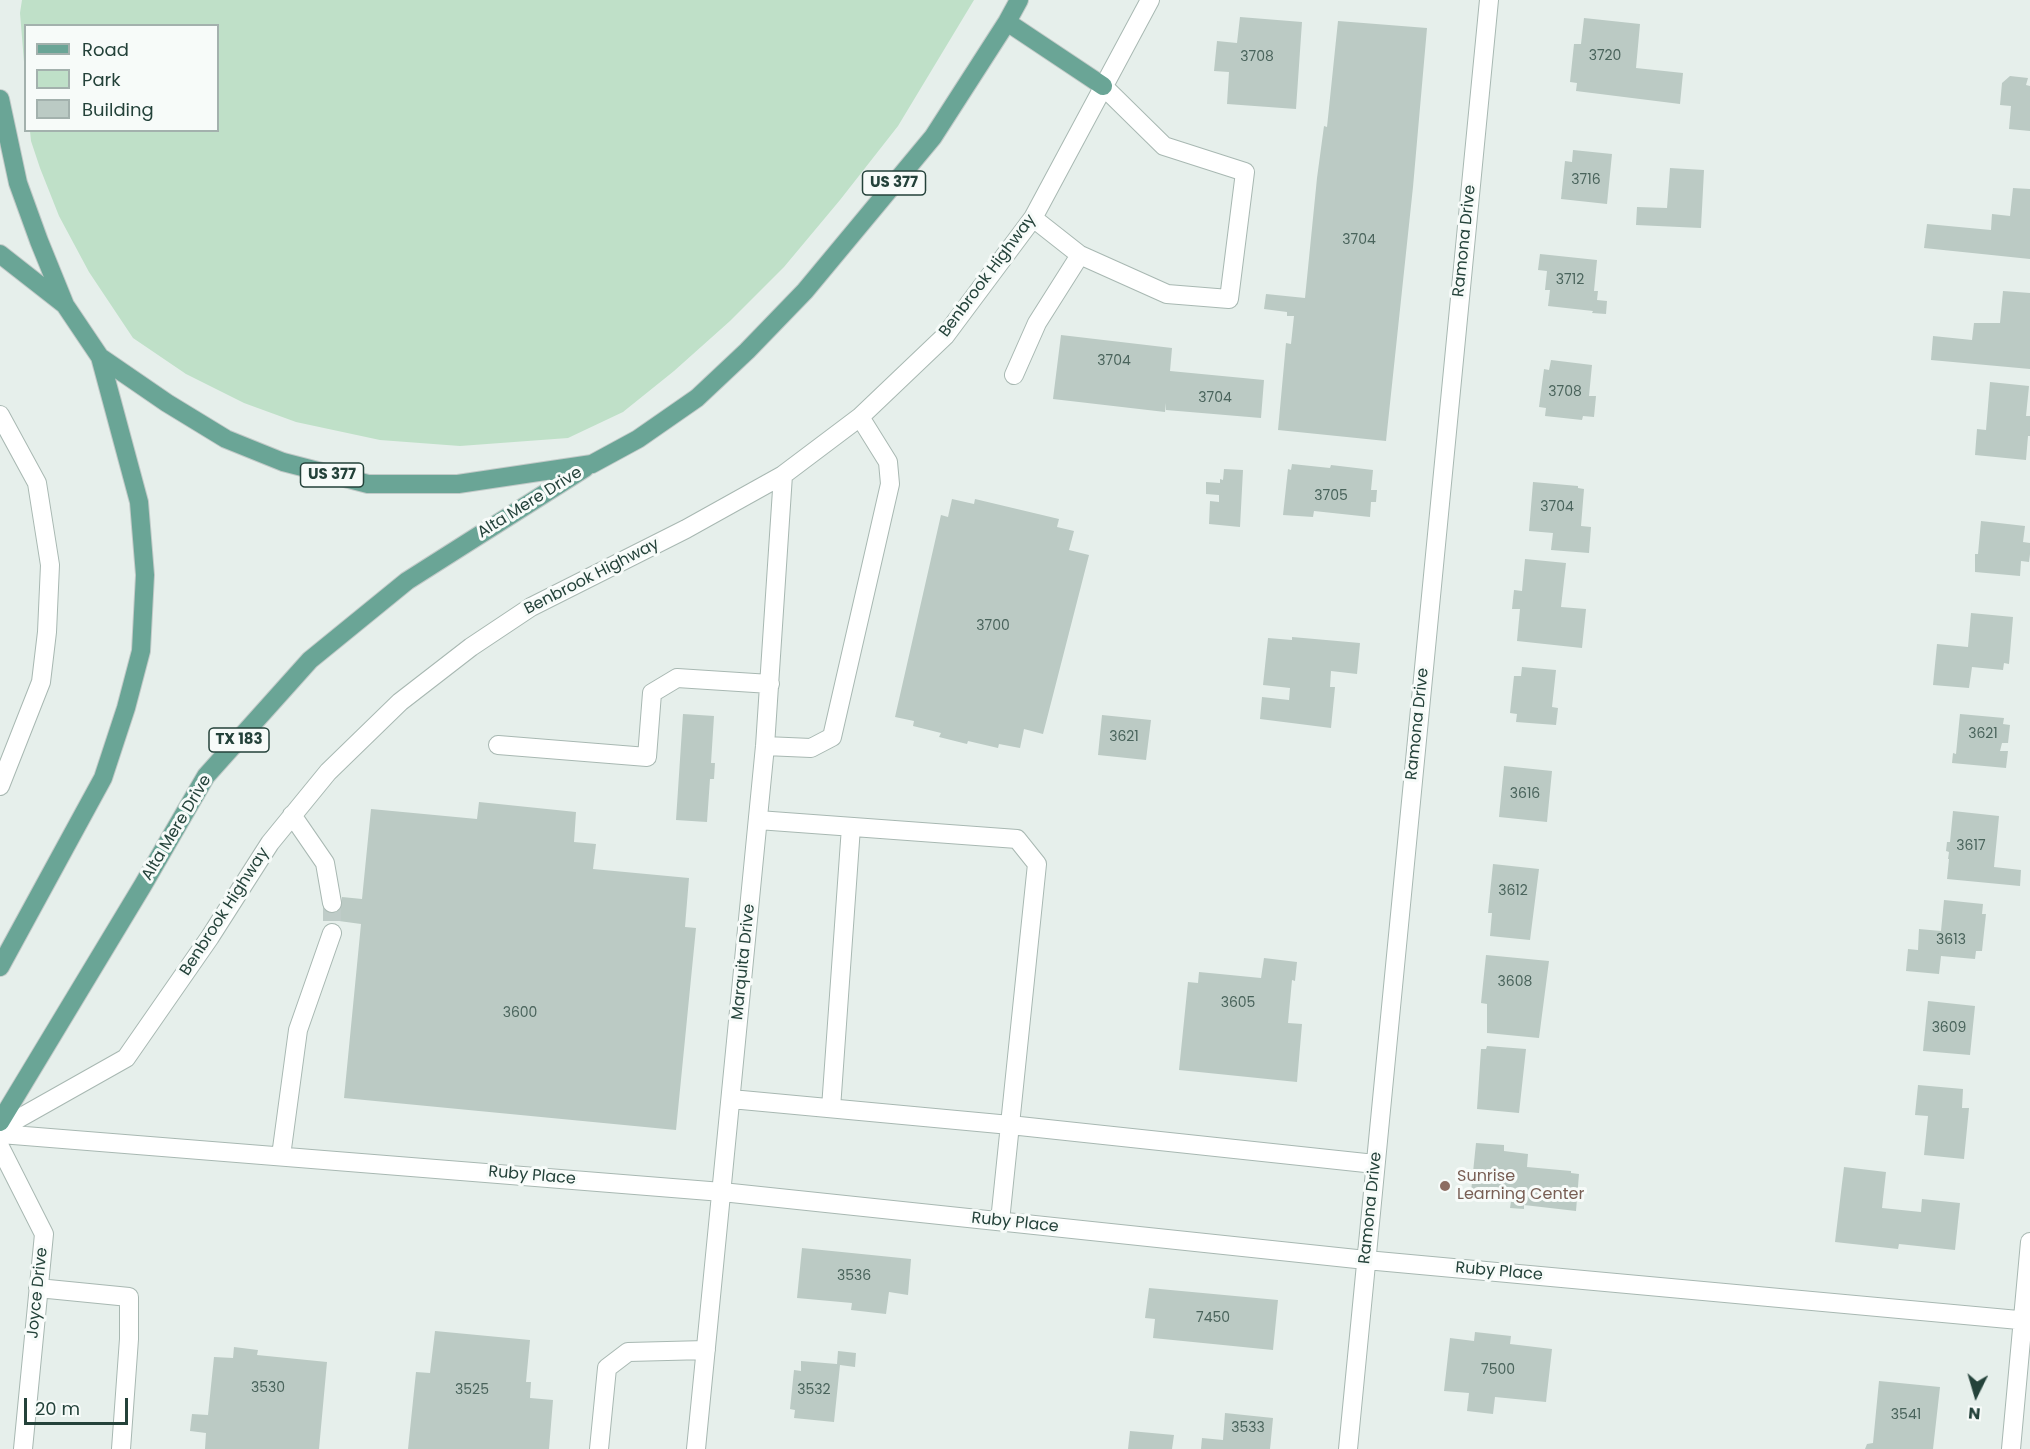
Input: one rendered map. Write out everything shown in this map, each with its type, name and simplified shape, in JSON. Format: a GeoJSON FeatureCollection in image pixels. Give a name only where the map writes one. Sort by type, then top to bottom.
{"type":"FeatureCollection","features":[{"type":"Feature","properties":{"kind":"main road","name":"US 377"},"geometry":{"type":"LineString","coordinates":[[0,254],[65,305],[100,357],[167,403],[226,439],[283,462],[368,484],[458,484],[592,464],[638,439],[697,398],[747,351],[805,291],[933,136],[1019,0]]}},
{"type":"Feature","properties":{"kind":"main road"},"geometry":{"type":"LineString","coordinates":[[1007,22],[1103,86]]}},
{"type":"Feature","properties":{"kind":"main road"},"geometry":{"type":"LineString","coordinates":[[0,99],[18,183],[65,305]]}},
{"type":"Feature","properties":{"kind":"main road"},"geometry":{"type":"LineString","coordinates":[[0,967],[103,778],[126,708],[141,651],[145,575],[140,502],[100,357]]}},
{"type":"Feature","properties":{"kind":"main road","name":"Alta Mere Drive"},"geometry":{"type":"LineString","coordinates":[[0,1122],[206,776],[310,660],[407,581],[592,464]]}},
{"type":"Feature","properties":{"kind":"street","name":"Benbrook Highway"},"geometry":{"type":"LineString","coordinates":[[0,1132],[126,1058],[210,937],[270,843],[328,772],[400,702],[471,647],[531,607],[686,530],[783,475],[860,417],[945,336],[1033,218],[1150,0]]}},
{"type":"Feature","properties":{"kind":"street","name":"Ramona Drive"},"geometry":{"type":"LineString","coordinates":[[1348,1449],[1489,0]]}},
{"type":"Feature","properties":{"kind":"street"},"geometry":{"type":"LineString","coordinates":[[1033,218],[1080,255],[1167,294],[1229,298],[1245,172],[1164,146],[1103,86]]}},
{"type":"Feature","properties":{"kind":"street"},"geometry":{"type":"LineString","coordinates":[[1014,375],[1037,323],[1080,255]]}},
{"type":"Feature","properties":{"kind":"street"},"geometry":{"type":"LineString","coordinates":[[0,415],[37,483],[50,565],[47,632],[41,682],[0,786]]}},
{"type":"Feature","properties":{"kind":"street"},"geometry":{"type":"LineString","coordinates":[[765,746],[811,748],[832,737],[890,484],[888,462],[860,417]]}},
{"type":"Feature","properties":{"kind":"street","name":"Marquita Drive"},"geometry":{"type":"LineString","coordinates":[[696,1449],[765,746],[783,475]]}},
{"type":"Feature","properties":{"kind":"street"},"geometry":{"type":"LineString","coordinates":[[498,746],[647,757],[652,693],[677,678],[770,684]]}},
{"type":"Feature","properties":{"kind":"street"},"geometry":{"type":"LineString","coordinates":[[292,815],[325,863],[332,903]]}},
{"type":"Feature","properties":{"kind":"street"},"geometry":{"type":"LineString","coordinates":[[758,820],[1017,839],[1037,864],[1000,1221]]}},
{"type":"Feature","properties":{"kind":"street"},"geometry":{"type":"LineString","coordinates":[[831,1108],[850,827]]}},
{"type":"Feature","properties":{"kind":"street"},"geometry":{"type":"LineString","coordinates":[[281,1156],[298,1030],[332,933]]}},
{"type":"Feature","properties":{"kind":"street"},"geometry":{"type":"LineString","coordinates":[[731,1099],[1010,1125],[1375,1164]]}},
{"type":"Feature","properties":{"kind":"street","name":"Ruby Place"},"geometry":{"type":"LineString","coordinates":[[0,1132],[722,1192],[1366,1260],[2026,1321]]}},
{"type":"Feature","properties":{"kind":"street","name":"Joyce Drive"},"geometry":{"type":"LineString","coordinates":[[0,1147],[44,1234],[23,1449]]}},
{"type":"Feature","properties":{"kind":"street"},"geometry":{"type":"LineString","coordinates":[[2011,1449],[2026,1321],[2030,1242]]}},
{"type":"Feature","properties":{"kind":"street"},"geometry":{"type":"LineString","coordinates":[[38,1288],[129,1297],[129,1339],[121,1449]]}},
{"type":"Feature","properties":{"kind":"street"},"geometry":{"type":"LineString","coordinates":[[600,1449],[607,1368],[628,1352],[706,1350]]}},
{"type":"Feature","properties":{"kind":"green space"},"geometry":{"type":"Polygon","coordinates":[[[22,0],[974,0],[898,126],[840,200],[784,267],[730,321],[674,371],[623,412],[568,438],[460,446],[380,440],[296,422],[244,403],[186,374],[133,338],[89,272],[59,216],[40,168],[30,132],[219,132],[219,24],[24,24],[24,62],[20,13],[22,0]]]}},
{"type":"Feature","properties":{"kind":"building"},"geometry":{"type":"Polygon","coordinates":[[[1240,17],[1302,22],[1296,109],[1227,104],[1229,72],[1214,71],[1217,41],[1237,43],[1240,17]]]}},
{"type":"Feature","properties":{"kind":"building"},"geometry":{"type":"Polygon","coordinates":[[[1584,18],[1640,24],[1636,68],[1683,73],[1680,104],[1576,91],[1577,83],[1570,82],[1574,44],[1581,44],[1584,18]]]}},
{"type":"Feature","properties":{"kind":"building"},"geometry":{"type":"Polygon","coordinates":[[[1338,21],[1427,28],[1386,441],[1278,430],[1286,343],[1291,344],[1294,316],[1287,316],[1287,312],[1264,309],[1266,294],[1305,298],[1317,178],[1324,126],[1327,127],[1338,21]]]}},
{"type":"Feature","properties":{"kind":"building"},"geometry":{"type":"Polygon","coordinates":[[[2010,76],[2028,78],[2026,85],[2030,86],[2030,131],[2009,129],[2011,106],[2000,105],[2002,83],[2010,76]]]}},
{"type":"Feature","properties":{"kind":"building"},"geometry":{"type":"Polygon","coordinates":[[[1573,150],[1612,154],[1607,204],[1561,199],[1565,161],[1572,162],[1573,150]]]}},
{"type":"Feature","properties":{"kind":"building"},"geometry":{"type":"Polygon","coordinates":[[[1670,168],[1704,170],[1701,228],[1636,225],[1637,207],[1667,208],[1670,168]]]}},
{"type":"Feature","properties":{"kind":"building"},"geometry":{"type":"Polygon","coordinates":[[[2013,188],[2030,189],[2030,259],[1924,248],[1927,224],[1991,230],[1992,214],[2010,216],[2013,188]]]}},
{"type":"Feature","properties":{"kind":"building"},"geometry":{"type":"Polygon","coordinates":[[[1540,254],[1597,260],[1594,291],[1598,291],[1597,300],[1607,301],[1606,314],[1548,306],[1550,290],[1545,290],[1547,271],[1538,270],[1540,254]]]}},
{"type":"Feature","properties":{"kind":"building"},"geometry":{"type":"Polygon","coordinates":[[[2003,291],[2030,293],[2030,369],[1931,360],[1933,336],[1972,340],[1974,323],[2000,323],[2003,291]]]}},
{"type":"Feature","properties":{"kind":"building"},"geometry":{"type":"Polygon","coordinates":[[[1061,335],[1172,348],[1170,371],[1264,380],[1261,418],[1166,410],[1166,403],[1165,412],[1053,399],[1061,335]]]}},
{"type":"Feature","properties":{"kind":"building"},"geometry":{"type":"Polygon","coordinates":[[[1551,360],[1592,365],[1589,396],[1596,396],[1594,417],[1583,416],[1582,420],[1545,416],[1546,408],[1539,407],[1544,369],[1549,370],[1551,360]]]}},
{"type":"Feature","properties":{"kind":"building"},"geometry":{"type":"Polygon","coordinates":[[[1990,382],[2029,386],[2026,416],[2030,416],[2030,436],[2028,436],[2026,460],[1975,455],[1977,429],[1986,430],[1990,382]]]}},
{"type":"Feature","properties":{"kind":"building"},"geometry":{"type":"Polygon","coordinates":[[[1292,464],[1330,468],[1331,465],[1373,470],[1371,490],[1377,490],[1376,502],[1371,502],[1370,517],[1314,511],[1313,517],[1283,515],[1288,469],[1291,470],[1292,464]]]}},
{"type":"Feature","properties":{"kind":"building"},"geometry":{"type":"Polygon","coordinates":[[[1224,469],[1243,470],[1240,527],[1209,524],[1210,501],[1219,502],[1219,495],[1206,494],[1206,482],[1220,483],[1220,479],[1223,480],[1224,469]]]}},
{"type":"Feature","properties":{"kind":"building"},"geometry":{"type":"Polygon","coordinates":[[[1533,482],[1578,486],[1584,489],[1581,526],[1591,527],[1589,553],[1551,550],[1553,533],[1529,531],[1533,482]]]}},
{"type":"Feature","properties":{"kind":"building"},"geometry":{"type":"Polygon","coordinates":[[[952,499],[974,504],[975,499],[1059,519],[1057,527],[1074,531],[1069,550],[1089,555],[1043,734],[1024,729],[1020,748],[999,744],[998,748],[968,741],[967,744],[939,737],[941,733],[913,726],[914,721],[895,717],[941,515],[948,517],[952,499]]]}},
{"type":"Feature","properties":{"kind":"building"},"geometry":{"type":"Polygon","coordinates":[[[1981,521],[2025,526],[2023,542],[2030,543],[2030,554],[2029,562],[2021,561],[2020,576],[1975,572],[1975,554],[1978,554],[1981,521]]]}},
{"type":"Feature","properties":{"kind":"building"},"geometry":{"type":"Polygon","coordinates":[[[1525,559],[1566,563],[1561,607],[1586,609],[1582,648],[1517,641],[1520,609],[1512,609],[1514,590],[1522,591],[1525,559]]]}},
{"type":"Feature","properties":{"kind":"building"},"geometry":{"type":"Polygon","coordinates":[[[1971,613],[2013,617],[2009,664],[2004,663],[2003,670],[1972,667],[1969,688],[1933,685],[1937,644],[1968,647],[1971,613]]]}},
{"type":"Feature","properties":{"kind":"building"},"geometry":{"type":"Polygon","coordinates":[[[1292,637],[1360,643],[1357,674],[1331,671],[1330,687],[1335,687],[1331,728],[1260,719],[1262,697],[1289,700],[1290,688],[1263,685],[1268,638],[1292,640],[1292,637]]]}},
{"type":"Feature","properties":{"kind":"building"},"geometry":{"type":"Polygon","coordinates":[[[1522,667],[1556,670],[1552,707],[1558,708],[1556,725],[1516,722],[1517,714],[1510,713],[1514,676],[1521,676],[1522,667]]]}},
{"type":"Feature","properties":{"kind":"building"},"geometry":{"type":"Polygon","coordinates":[[[683,714],[714,716],[711,763],[715,763],[714,779],[710,779],[707,822],[676,820],[683,714]]]}},
{"type":"Feature","properties":{"kind":"building"},"geometry":{"type":"Polygon","coordinates":[[[1960,714],[2004,718],[2003,724],[2010,725],[2008,743],[2002,743],[2000,751],[2008,751],[2006,768],[1952,763],[1953,753],[1956,754],[1960,714]]]}},
{"type":"Feature","properties":{"kind":"building"},"geometry":{"type":"Polygon","coordinates":[[[1102,715],[1151,720],[1146,760],[1098,755],[1102,715]]]}},
{"type":"Feature","properties":{"kind":"building"},"geometry":{"type":"Polygon","coordinates":[[[1504,766],[1552,771],[1547,822],[1499,817],[1504,766]]]}},
{"type":"Feature","properties":{"kind":"building"},"geometry":{"type":"Polygon","coordinates":[[[479,802],[576,812],[574,842],[596,844],[593,869],[689,878],[685,927],[696,928],[676,1130],[344,1098],[361,924],[339,921],[342,897],[362,899],[371,809],[477,819],[479,802]]]}},
{"type":"Feature","properties":{"kind":"building"},"geometry":{"type":"Polygon","coordinates":[[[1953,811],[1999,816],[1994,867],[2021,870],[2020,886],[1947,879],[1949,852],[1946,851],[1947,842],[1950,842],[1953,811]]]}},
{"type":"Feature","properties":{"kind":"building"},"geometry":{"type":"Polygon","coordinates":[[[1493,864],[1539,869],[1530,940],[1490,936],[1492,913],[1488,913],[1493,864]]]}},
{"type":"Feature","properties":{"kind":"building"},"geometry":{"type":"Polygon","coordinates":[[[1944,900],[1983,904],[1982,914],[1986,914],[1982,951],[1976,951],[1975,959],[1941,956],[1939,974],[1906,971],[1908,949],[1918,950],[1919,929],[1941,931],[1944,900]]]}},
{"type":"Feature","properties":{"kind":"building"},"geometry":{"type":"Polygon","coordinates":[[[1486,955],[1549,961],[1539,1038],[1487,1033],[1487,1004],[1481,1003],[1486,955]]]}},
{"type":"Feature","properties":{"kind":"building"},"geometry":{"type":"Polygon","coordinates":[[[1264,958],[1297,962],[1295,981],[1292,980],[1288,1023],[1302,1024],[1297,1082],[1179,1070],[1188,982],[1198,983],[1199,972],[1261,978],[1264,958]]]}},
{"type":"Feature","properties":{"kind":"building"},"geometry":{"type":"Polygon","coordinates":[[[1928,1001],[1975,1006],[1970,1055],[1923,1051],[1928,1001]]]}},
{"type":"Feature","properties":{"kind":"building"},"geometry":{"type":"Polygon","coordinates":[[[1487,1046],[1526,1049],[1519,1113],[1477,1109],[1481,1049],[1486,1049],[1487,1046]]]}},
{"type":"Feature","properties":{"kind":"building"},"geometry":{"type":"Polygon","coordinates":[[[1918,1085],[1963,1089],[1962,1108],[1969,1108],[1964,1159],[1924,1155],[1928,1116],[1915,1115],[1918,1085]]]}},
{"type":"Feature","properties":{"kind":"building"},"geometry":{"type":"Polygon","coordinates":[[[1476,1143],[1504,1145],[1504,1151],[1528,1154],[1527,1167],[1571,1171],[1571,1173],[1579,1174],[1576,1211],[1524,1205],[1524,1209],[1510,1208],[1512,1195],[1471,1192],[1476,1143]]]}},
{"type":"Feature","properties":{"kind":"building"},"geometry":{"type":"Polygon","coordinates":[[[1844,1167],[1886,1172],[1882,1208],[1921,1212],[1922,1199],[1960,1203],[1955,1250],[1899,1244],[1898,1249],[1835,1242],[1844,1167]]]}},
{"type":"Feature","properties":{"kind":"building"},"geometry":{"type":"Polygon","coordinates":[[[802,1248],[911,1259],[908,1295],[889,1292],[886,1314],[851,1310],[852,1303],[797,1298],[802,1248]]]}},
{"type":"Feature","properties":{"kind":"building"},"geometry":{"type":"Polygon","coordinates":[[[1149,1288],[1278,1300],[1273,1350],[1153,1338],[1155,1319],[1145,1318],[1149,1288]]]}},
{"type":"Feature","properties":{"kind":"building"},"geometry":{"type":"Polygon","coordinates":[[[435,1331],[530,1340],[526,1382],[531,1382],[530,1398],[553,1400],[549,1449],[408,1449],[416,1372],[430,1373],[435,1331]]]}},
{"type":"Feature","properties":{"kind":"building"},"geometry":{"type":"Polygon","coordinates":[[[1475,1332],[1511,1336],[1510,1344],[1552,1349],[1546,1402],[1495,1397],[1493,1414],[1467,1411],[1469,1393],[1444,1391],[1450,1338],[1474,1341],[1475,1332]]]}},
{"type":"Feature","properties":{"kind":"building"},"geometry":{"type":"Polygon","coordinates":[[[234,1347],[258,1350],[257,1355],[327,1362],[319,1449],[205,1449],[206,1433],[190,1431],[192,1414],[208,1415],[214,1357],[233,1358],[234,1347]]]}},
{"type":"Feature","properties":{"kind":"building"},"geometry":{"type":"Polygon","coordinates":[[[838,1351],[856,1353],[855,1367],[840,1365],[834,1422],[794,1418],[795,1410],[790,1409],[794,1370],[801,1371],[801,1361],[837,1364],[838,1351]]]}},
{"type":"Feature","properties":{"kind":"building"},"geometry":{"type":"Polygon","coordinates":[[[1879,1381],[1940,1387],[1933,1449],[1865,1449],[1867,1444],[1873,1443],[1879,1381]]]}},
{"type":"Feature","properties":{"kind":"building"},"geometry":{"type":"Polygon","coordinates":[[[1225,1413],[1273,1418],[1270,1449],[1201,1449],[1202,1438],[1223,1440],[1225,1413]]]}},
{"type":"Feature","properties":{"kind":"building"},"geometry":{"type":"Polygon","coordinates":[[[1130,1431],[1174,1435],[1172,1449],[1128,1449],[1130,1431]]]}},
{"type":"Feature","properties":{"kind":"tunnel"},"geometry":{"type":"LineString","coordinates":[[332,903],[332,933]]}},
{"type":"Feature","properties":{"kind":"place","name":"Sunrise Learning Center"},"geometry":{"type":"Point","coordinates":[1445,1186]}}]}
